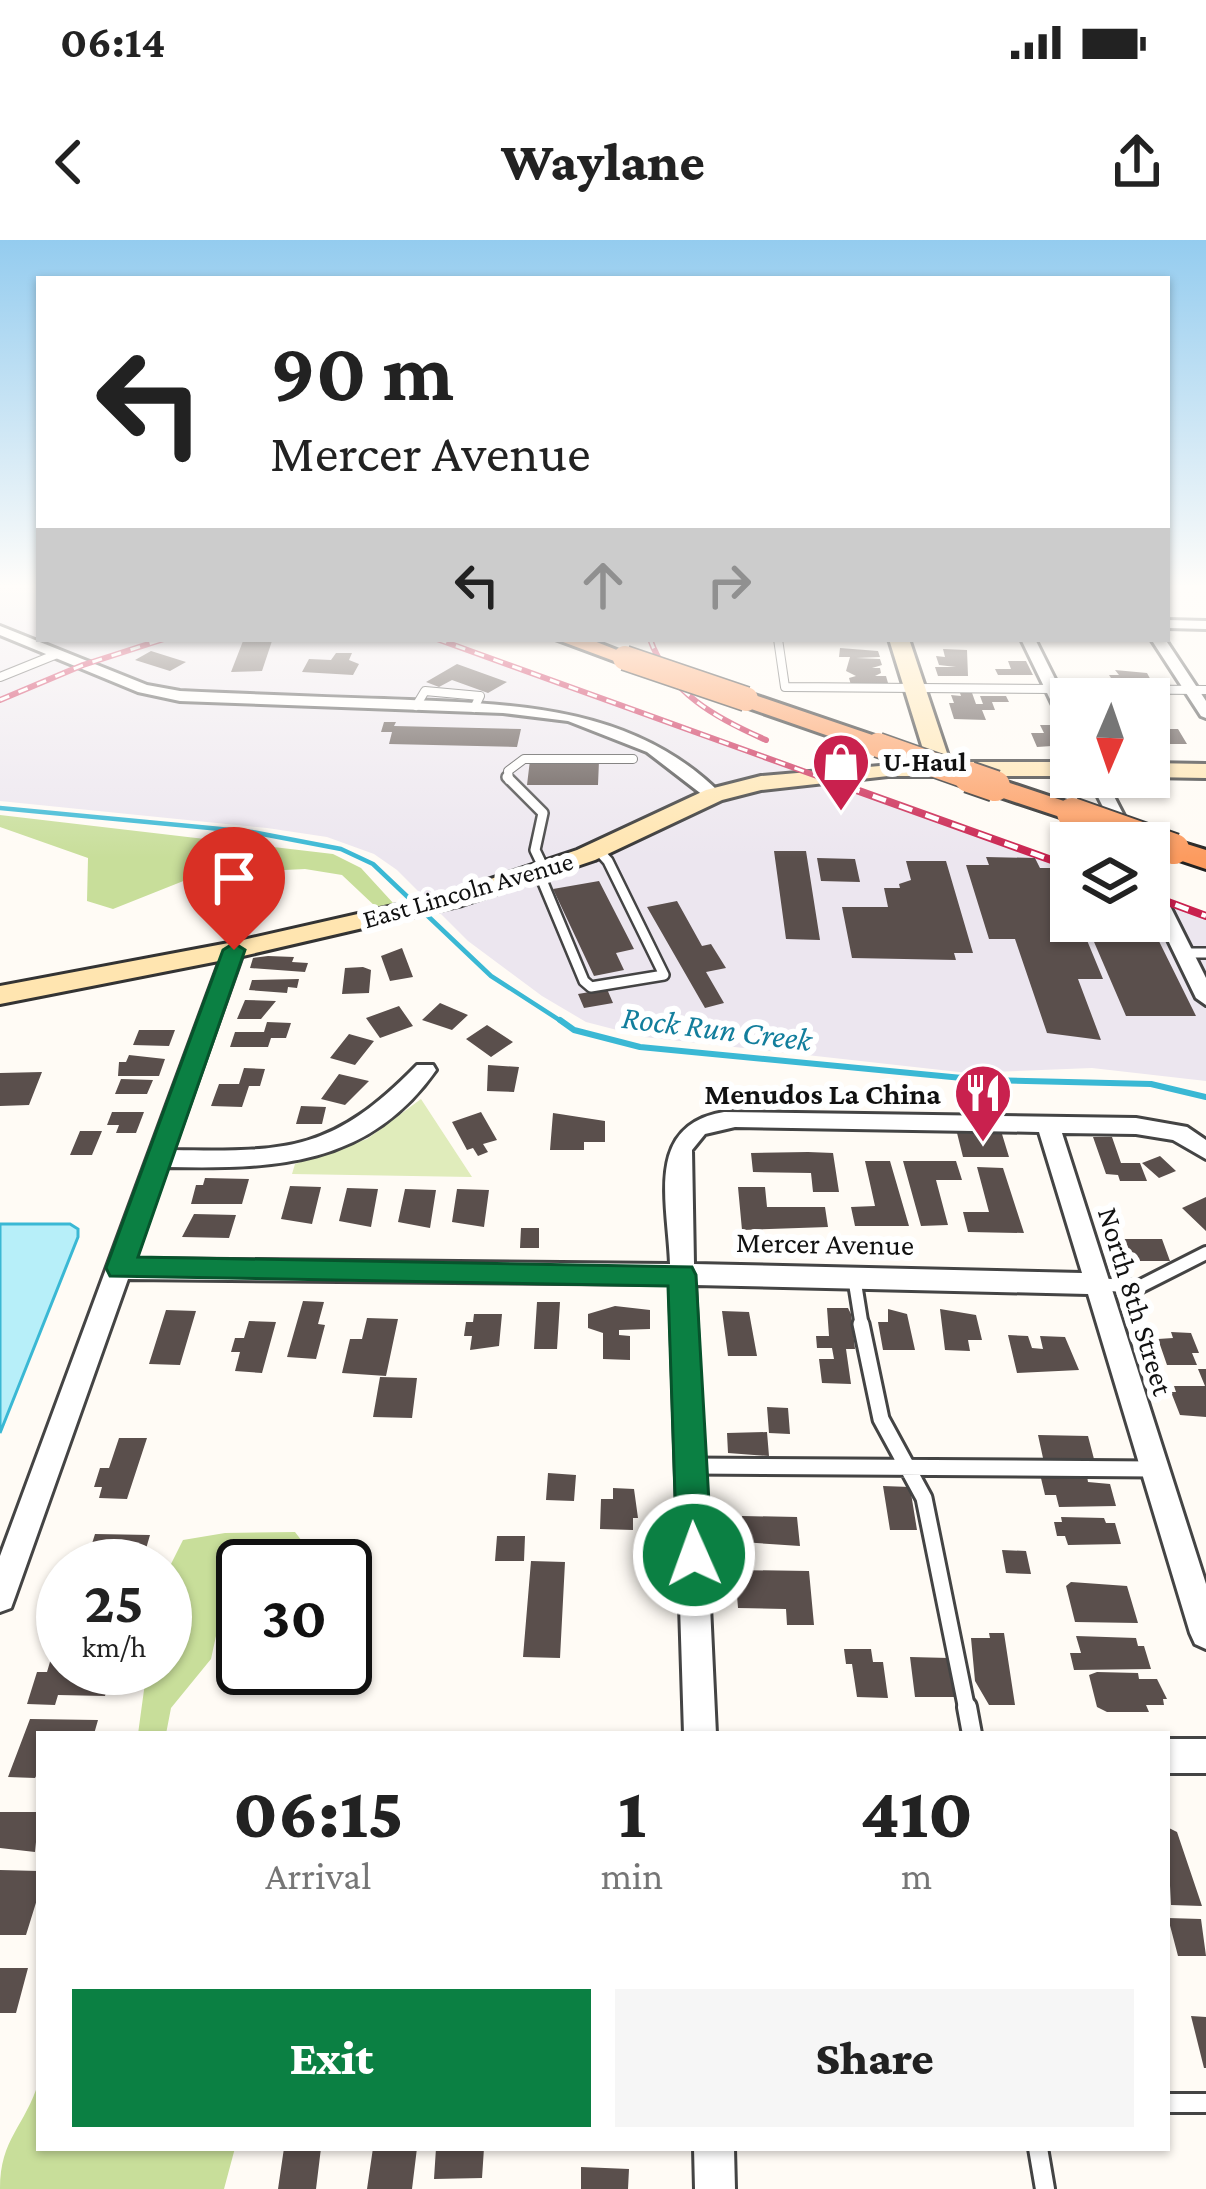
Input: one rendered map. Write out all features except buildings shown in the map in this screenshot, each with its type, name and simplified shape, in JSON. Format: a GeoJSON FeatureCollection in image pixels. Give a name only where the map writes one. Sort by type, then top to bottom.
{"type":"FeatureCollection","features":[{"type":"Feature","properties":{"kind":"highway"},"geometry":{"type":"LineString","coordinates":[[678,676],[1206,860]]}},
{"type":"Feature","properties":{"kind":"main road"},"geometry":{"type":"LineString","coordinates":[[910,676],[940,767]]}},
{"type":"Feature","properties":{"kind":"main road","name":"East Lincoln Avenue"},"geometry":{"type":"LineString","coordinates":[[0,995],[234,950],[453,900],[598,850],[714,795],[829,773],[940,767],[1050,769]]}},
{"type":"Feature","properties":{"kind":"main road"},"geometry":{"type":"LineString","coordinates":[[1170,770],[1206,771]]}},
{"type":"Feature","properties":{"kind":"street"},"geometry":{"type":"LineString","coordinates":[[111,676],[180,696],[544,712],[598,725],[653,748],[714,795]]}},
{"type":"Feature","properties":{"kind":"street"},"geometry":{"type":"LineString","coordinates":[[1198,690],[1206,713]]}},
{"type":"Feature","properties":{"kind":"street"},"geometry":{"type":"LineString","coordinates":[[1170,914],[1195,953],[1206,998]]}},
{"type":"Feature","properties":{"kind":"street"},"geometry":{"type":"LineString","coordinates":[[0,1597],[234,950]]}},
{"type":"Feature","properties":{"kind":"street"},"geometry":{"type":"LineString","coordinates":[[161,1158],[256,1159],[324,1149],[374,1122],[425,1070]]}},
{"type":"Feature","properties":{"kind":"street"},"geometry":{"type":"LineString","coordinates":[[700,1731],[678,1161],[691,1130],[702,1123],[735,1119],[1048,1124],[1160,1128],[1204,1141]]}},
{"type":"Feature","properties":{"kind":"street","name":"North 8th Street"},"geometry":{"type":"LineString","coordinates":[[1048,1124],[1206,1633]]}},
{"type":"Feature","properties":{"kind":"street","name":"Mercer Avenue"},"geometry":{"type":"LineString","coordinates":[[120,1268],[854,1276],[1096,1284]]}},
{"type":"Feature","properties":{"kind":"street"},"geometry":{"type":"LineString","coordinates":[[1170,1756],[1206,1756]]}},
{"type":"Feature","properties":{"kind":"street"},"geometry":{"type":"LineString","coordinates":[[714,2151],[715,2189]]}},
{"type":"Feature","properties":{"kind":"lane"},"geometry":{"type":"LineString","coordinates":[[783,676],[784,687],[1050,689]]}},
{"type":"Feature","properties":{"kind":"lane"},"geometry":{"type":"LineString","coordinates":[[598,850],[664,975],[591,987],[584,981],[535,850],[543,813],[507,778],[508,771],[524,759],[633,759]]}},
{"type":"Feature","properties":{"kind":"lane"},"geometry":{"type":"LineString","coordinates":[[1096,1284],[1139,1287],[1206,1253]]}},
{"type":"Feature","properties":{"kind":"lane"},"geometry":{"type":"LineString","coordinates":[[854,1276],[869,1375],[881,1419],[925,1498],[971,1731]]}},
{"type":"Feature","properties":{"kind":"lane"},"geometry":{"type":"LineString","coordinates":[[692,1466],[1154,1468]]}},
{"type":"Feature","properties":{"kind":"lane"},"geometry":{"type":"LineString","coordinates":[[1170,2103],[1206,2103]]}},
{"type":"Feature","properties":{"kind":"lane"},"geometry":{"type":"LineString","coordinates":[[1039,2151],[1045,2189]]}},
{"type":"Feature","properties":{"kind":"shaded area"},"geometry":{"type":"Polygon","coordinates":[[[0,676],[547,676],[1050,856],[1050,942],[1170,942],[1170,899],[1206,912],[1206,1081],[1092,1068],[968,1073],[644,1037],[586,1022],[468,941],[397,870],[374,854],[327,837],[0,801],[0,676]]]}},
{"type":"Feature","properties":{"kind":"green space"},"geometry":{"type":"Polygon","coordinates":[[[0,815],[333,854],[361,868],[394,904],[377,908],[342,875],[305,869],[201,874],[113,909],[87,901],[88,858],[0,827],[0,815]]]}},
{"type":"Feature","properties":{"kind":"green space"},"geometry":{"type":"Polygon","coordinates":[[[421,1099],[472,1177],[292,1174],[295,1164],[367,1139],[421,1099]]]}},
{"type":"Feature","properties":{"kind":"green space"},"geometry":{"type":"Polygon","coordinates":[[[295,1532],[300,1539],[216,1539],[216,1636],[211,1659],[192,1682],[192,1539],[225,1533],[295,1532]]]}},
{"type":"Feature","properties":{"kind":"green space"},"geometry":{"type":"Polygon","coordinates":[[[143,1695],[182,1695],[171,1708],[167,1731],[138,1731],[143,1695]]]}},
{"type":"Feature","properties":{"kind":"green space"},"geometry":{"type":"Polygon","coordinates":[[[36,2088],[36,2151],[234,2151],[224,2189],[0,2189],[4,2157],[36,2088]]]}},
{"type":"Feature","properties":{"kind":"water"},"geometry":{"type":"Polygon","coordinates":[[[0,1224],[70,1224],[78,1229],[78,1237],[0,1433],[0,1224]]]}},
{"type":"Feature","properties":{"kind":"waterway","name":"Rock Run Creek"},"geometry":{"type":"LineString","coordinates":[[0,808],[252,832],[341,849],[373,864],[491,976],[564,1023]]}},
{"type":"Feature","properties":{"kind":"waterway","name":"Rock Run Creek"},"geometry":{"type":"LineString","coordinates":[[560,1020],[574,1030],[640,1047],[983,1080],[1151,1084],[1206,1097]]}},
{"type":"Feature","properties":{"kind":"railway"},"geometry":{"type":"LineString","coordinates":[[0,700],[57,676]]}},
{"type":"Feature","properties":{"kind":"railway"},"geometry":{"type":"LineString","coordinates":[[539,676],[828,780]]}},
{"type":"Feature","properties":{"kind":"railway"},"geometry":{"type":"LineString","coordinates":[[671,676],[712,713],[766,740]]}},
{"type":"Feature","properties":{"kind":"railway"},"geometry":{"type":"LineString","coordinates":[[820,777],[1050,859]]}},
{"type":"Feature","properties":{"kind":"railway"},"geometry":{"type":"LineString","coordinates":[[1170,903],[1206,916]]}},
{"type":"Feature","properties":{"kind":"place","name":"U-Haul"},"geometry":{"type":"Point","coordinates":[841,813]}},
{"type":"Feature","properties":{"kind":"place","name":"Menudos La China"},"geometry":{"type":"Point","coordinates":[983,1144]}},
{"type":"Feature","properties":{"kind":"route"},"geometry":{"type":"LineString","coordinates":[[234,950],[120,1268],[682,1275],[694,1555]]}}]}
